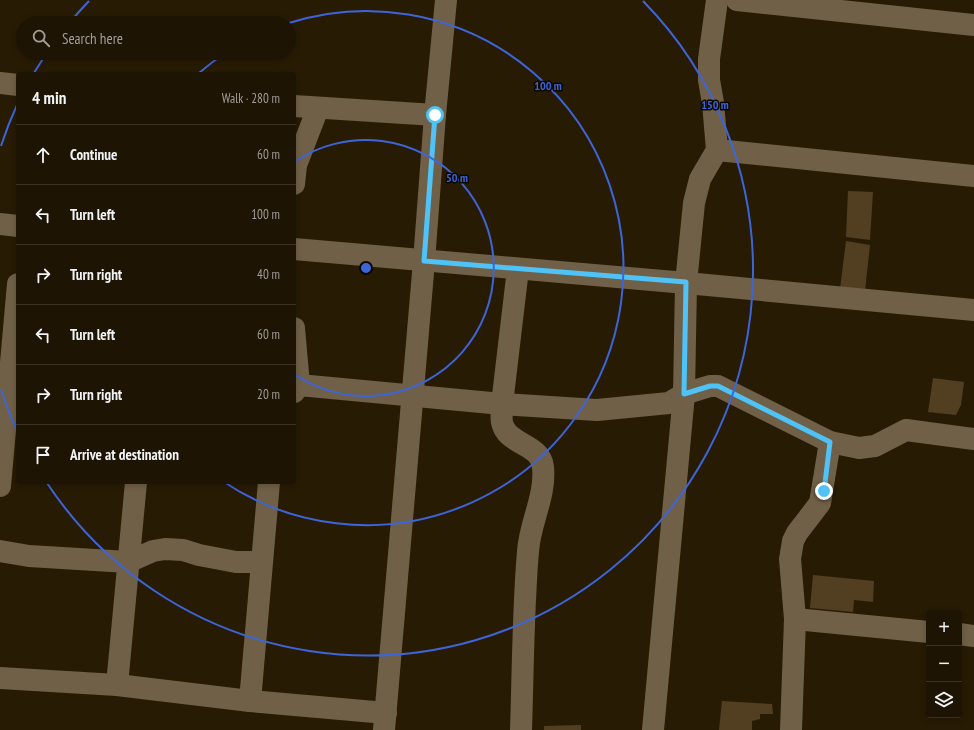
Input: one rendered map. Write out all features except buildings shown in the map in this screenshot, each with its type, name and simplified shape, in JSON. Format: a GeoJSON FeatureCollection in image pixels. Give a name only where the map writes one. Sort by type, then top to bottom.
{"type":"FeatureCollection","features":[{"type":"Feature","properties":{"kind":"street"},"geometry":{"type":"LineString","coordinates":[[0,678],[116,685],[250,701],[385,721],[435,115],[446,0]]}},
{"type":"Feature","properties":{"kind":"street"},"geometry":{"type":"LineString","coordinates":[[653,730],[684,394],[686,282],[696,191],[717,150],[713,103],[709,80],[709,59],[717,0]]}},
{"type":"Feature","properties":{"kind":"street"},"geometry":{"type":"LineString","coordinates":[[738,0],[974,25]]}},
{"type":"Feature","properties":{"kind":"street"},"geometry":{"type":"LineString","coordinates":[[0,83],[16,85]]}},
{"type":"Feature","properties":{"kind":"street"},"geometry":{"type":"LineString","coordinates":[[296,106],[435,115]]}},
{"type":"Feature","properties":{"kind":"street"},"geometry":{"type":"LineString","coordinates":[[296,168],[318,108]]}},
{"type":"Feature","properties":{"kind":"street"},"geometry":{"type":"LineString","coordinates":[[717,150],[974,176]]}},
{"type":"Feature","properties":{"kind":"street"},"geometry":{"type":"LineString","coordinates":[[0,224],[16,226]]}},
{"type":"Feature","properties":{"kind":"street"},"geometry":{"type":"LineString","coordinates":[[296,249],[686,282],[974,310]]}},
{"type":"Feature","properties":{"kind":"street"},"geometry":{"type":"LineString","coordinates":[[518,269],[502,404],[504,428],[511,436],[533,450],[542,461],[543,467],[540,503],[528,552],[521,730]]}},
{"type":"Feature","properties":{"kind":"street"},"geometry":{"type":"LineString","coordinates":[[0,486],[16,323]]}},
{"type":"Feature","properties":{"kind":"street"},"geometry":{"type":"LineString","coordinates":[[296,389],[597,410],[669,403],[684,394],[710,386],[718,386],[830,442],[860,448],[875,446],[906,430],[974,439]]}},
{"type":"Feature","properties":{"kind":"street"},"geometry":{"type":"LineString","coordinates":[[790,730],[795,619],[790,559],[793,541],[802,524],[820,503],[830,442]]}},
{"type":"Feature","properties":{"kind":"street"},"geometry":{"type":"LineString","coordinates":[[116,685],[136,484]]}},
{"type":"Feature","properties":{"kind":"street"},"geometry":{"type":"LineString","coordinates":[[250,701],[269,484]]}},
{"type":"Feature","properties":{"kind":"street"},"geometry":{"type":"LineString","coordinates":[[0,552],[29,556],[128,562],[153,551],[164,549],[183,550],[206,557],[236,562],[261,562]]}},
{"type":"Feature","properties":{"kind":"street"},"geometry":{"type":"LineString","coordinates":[[795,619],[926,632]]}},
{"type":"Feature","properties":{"kind":"street"},"geometry":{"type":"LineString","coordinates":[[962,634],[974,636]]}},
{"type":"Feature","properties":{"kind":"shaded area"},"geometry":{"type":"Polygon","coordinates":[[[848,191],[873,192],[870,240],[846,237],[848,191]]]}},
{"type":"Feature","properties":{"kind":"shaded area"},"geometry":{"type":"Polygon","coordinates":[[[846,241],[870,245],[864,300],[839,297],[846,241]]]}},
{"type":"Feature","properties":{"kind":"shaded area"},"geometry":{"type":"Polygon","coordinates":[[[933,378],[964,382],[961,405],[956,415],[928,412],[933,378]]]}},
{"type":"Feature","properties":{"kind":"shaded area"},"geometry":{"type":"Polygon","coordinates":[[[813,575],[874,581],[873,602],[854,600],[853,612],[810,608],[813,575]]]}},
{"type":"Feature","properties":{"kind":"shaded area"},"geometry":{"type":"Polygon","coordinates":[[[722,701],[772,704],[773,714],[760,714],[760,719],[752,721],[752,730],[719,730],[722,701]]]}},
{"type":"Feature","properties":{"kind":"shaded area"},"geometry":{"type":"Polygon","coordinates":[[[581,725],[581,730],[544,730],[544,726],[581,725]]]}},
{"type":"Feature","properties":{"kind":"route"},"geometry":{"type":"LineString","coordinates":[[435,115],[424,261],[686,282],[684,394],[710,386],[718,386],[830,442],[824,491]]}}]}
